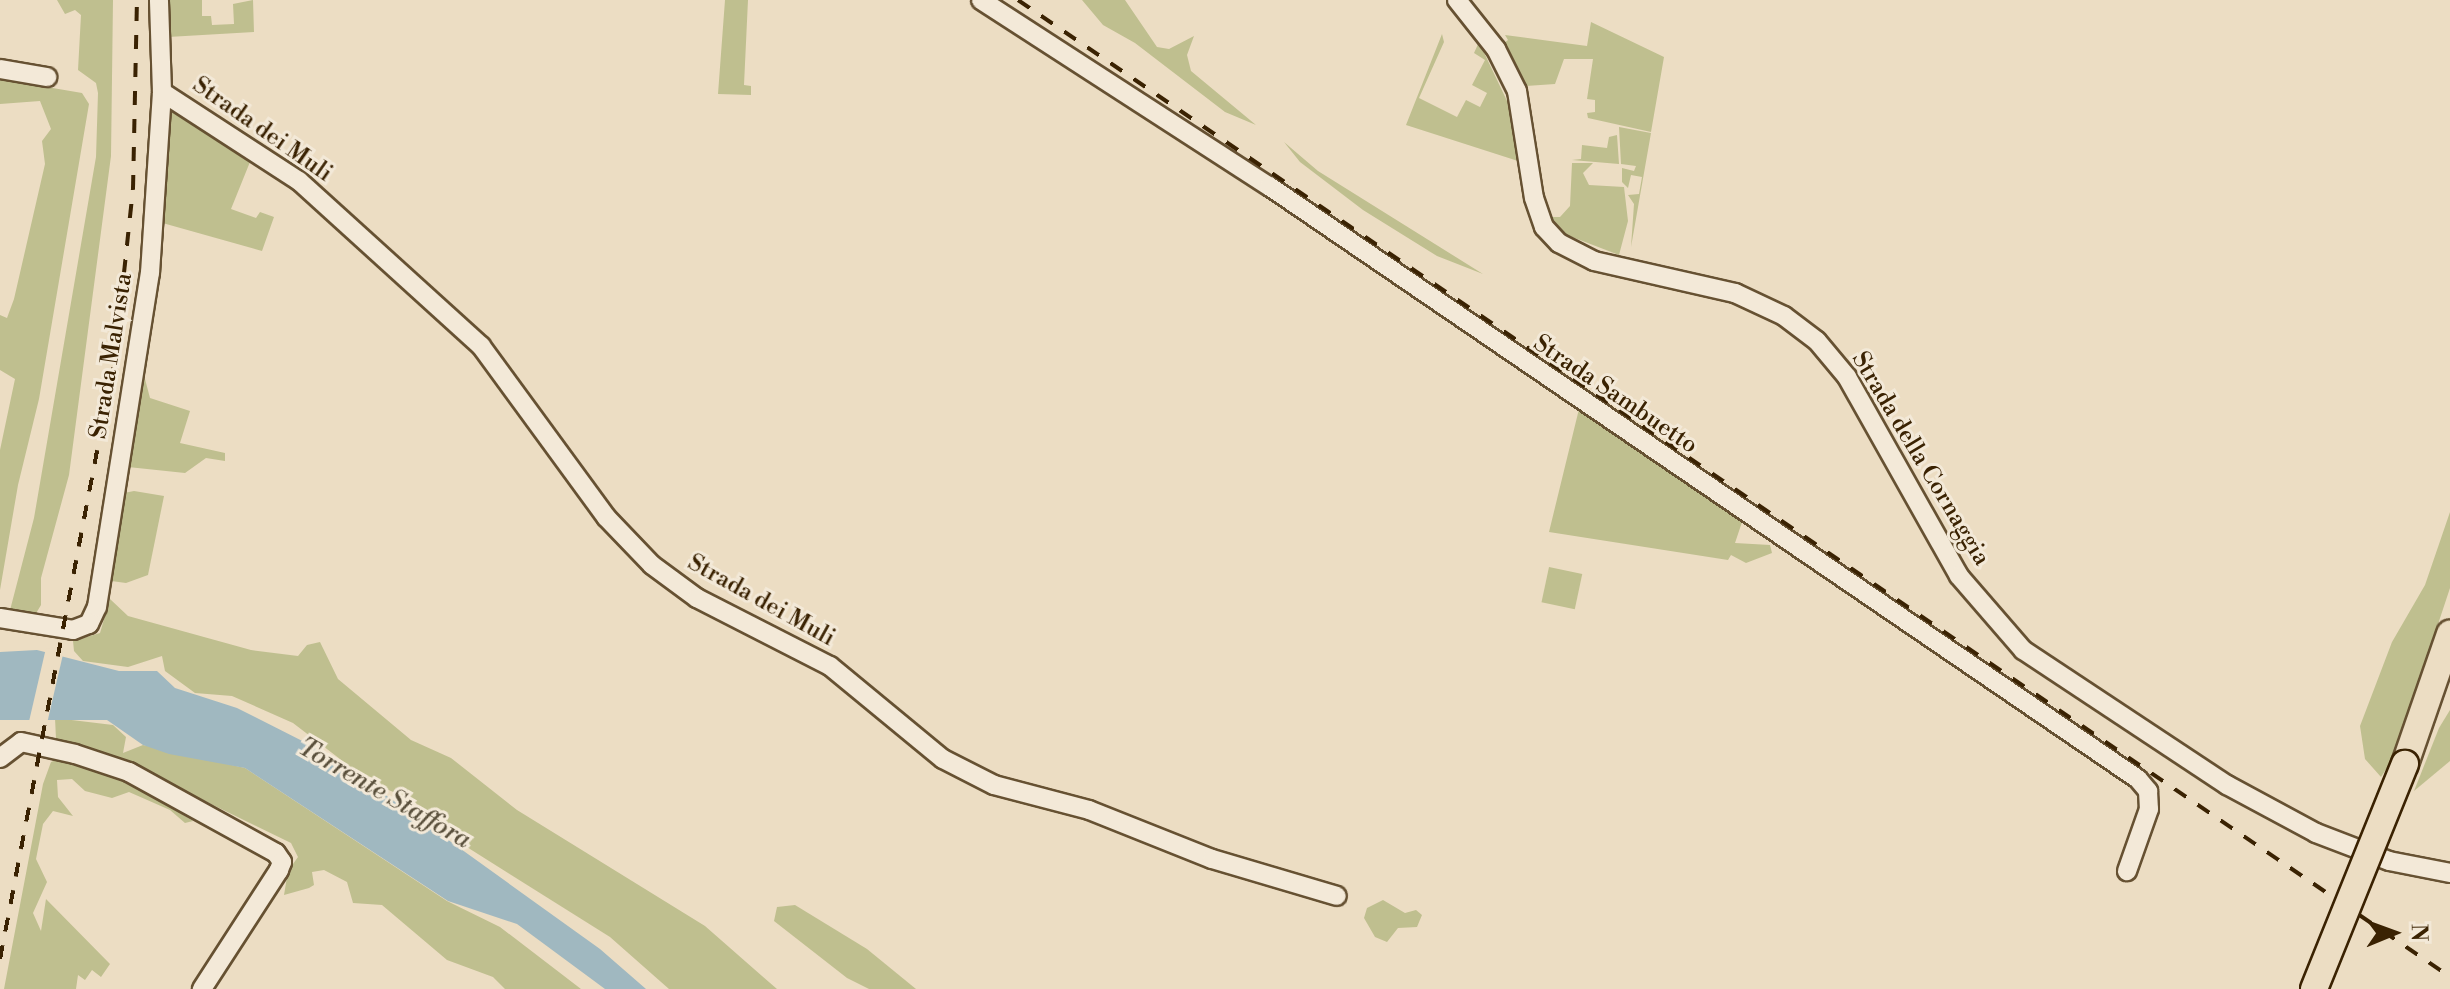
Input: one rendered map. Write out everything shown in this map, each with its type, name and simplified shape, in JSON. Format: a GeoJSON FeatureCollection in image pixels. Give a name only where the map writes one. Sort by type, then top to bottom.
{"type":"FeatureCollection","features":[{"type":"Feature","properties":{"kind":"highway"},"geometry":{"type":"LineString","coordinates":[[2314,989],[2405,764],[2450,634]]}},
{"type":"Feature","properties":{"kind":"street","name":"Strada Malvista"},"geometry":{"type":"LineString","coordinates":[[0,618],[73,630],[89,624],[96,612],[150,273],[162,92],[159,0]]}},
{"type":"Feature","properties":{"kind":"street","name":"Strada Sambuetto"},"geometry":{"type":"LineString","coordinates":[[981,0],[1269,186],[2138,779],[2148,791],[2149,809],[2127,871]]}},
{"type":"Feature","properties":{"kind":"street","name":"Strada della Cornaggia"},"geometry":{"type":"LineString","coordinates":[[1457,0],[1496,49],[1514,83],[1534,198],[1544,227],[1559,243],[1594,261],[1735,293],[1784,316],[1817,341],[1847,377],[1959,576],[2023,650],[2227,785],[2316,833],[2389,861],[2450,873]]}},
{"type":"Feature","properties":{"kind":"street"},"geometry":{"type":"LineString","coordinates":[[0,69],[47,77]]}},
{"type":"Feature","properties":{"kind":"street","name":"Strada dei Muli"},"geometry":{"type":"LineString","coordinates":[[162,92],[299,181],[481,346],[606,517],[652,565],[697,598],[830,666],[943,759],[994,785],[1089,810],[1212,859],[1337,896]]}},
{"type":"Feature","properties":{"kind":"street"},"geometry":{"type":"LineString","coordinates":[[0,758],[21,742],[129,772],[276,853],[282,862],[202,989]]}},
{"type":"Feature","properties":{"kind":"green space"},"geometry":{"type":"Polygon","coordinates":[[[57,0],[113,0],[111,156],[69,475],[41,578],[41,605],[35,615],[9,614],[34,518],[96,157],[96,83],[78,70],[81,15],[75,10],[65,14],[57,0]]]}},
{"type":"Feature","properties":{"kind":"green space"},"geometry":{"type":"Polygon","coordinates":[[[167,0],[202,0],[202,16],[211,16],[212,25],[234,24],[233,4],[253,0],[254,32],[168,37],[167,0]]]}},
{"type":"Feature","properties":{"kind":"green space"},"geometry":{"type":"Polygon","coordinates":[[[725,0],[748,0],[744,85],[751,86],[751,95],[718,94],[725,0]]]}},
{"type":"Feature","properties":{"kind":"green space"},"geometry":{"type":"Polygon","coordinates":[[[1082,0],[1125,0],[1157,47],[1169,49],[1194,36],[1187,55],[1191,71],[1256,125],[1225,112],[1135,43],[1103,25],[1082,0]]]}},
{"type":"Feature","properties":{"kind":"green space"},"geometry":{"type":"Polygon","coordinates":[[[1591,22],[1664,57],[1651,132],[1588,118],[1587,113],[1595,112],[1595,100],[1587,99],[1593,59],[1564,59],[1555,84],[1526,86],[1503,44],[1508,40],[1505,35],[1587,46],[1591,22]]]}},
{"type":"Feature","properties":{"kind":"green space"},"geometry":{"type":"Polygon","coordinates":[[[1442,34],[1444,42],[1419,98],[1457,117],[1466,100],[1480,107],[1487,93],[1472,85],[1485,60],[1474,53],[1479,42],[1508,103],[1518,161],[1406,125],[1442,34]]]}},
{"type":"Feature","properties":{"kind":"green space"},"geometry":{"type":"Polygon","coordinates":[[[0,79],[82,93],[89,104],[39,399],[18,485],[0,590],[0,450],[15,379],[0,370],[0,315],[7,318],[14,299],[45,164],[42,141],[51,129],[40,101],[0,104],[0,79]]]}},
{"type":"Feature","properties":{"kind":"green space"},"geometry":{"type":"Polygon","coordinates":[[[170,103],[252,157],[231,209],[256,218],[260,212],[274,217],[262,251],[159,222],[170,103]]]}},
{"type":"Feature","properties":{"kind":"green space"},"geometry":{"type":"Polygon","coordinates":[[[1619,127],[1651,133],[1631,247],[1634,204],[1628,195],[1639,194],[1642,177],[1631,175],[1628,188],[1622,182],[1622,168],[1634,171],[1636,166],[1621,164],[1619,127]]]}},
{"type":"Feature","properties":{"kind":"green space"},"geometry":{"type":"Polygon","coordinates":[[[1617,135],[1619,164],[1572,160],[1581,159],[1582,145],[1607,148],[1609,137],[1617,135]]]}},
{"type":"Feature","properties":{"kind":"green space"},"geometry":{"type":"Polygon","coordinates":[[[1284,142],[1318,171],[1483,274],[1437,256],[1363,210],[1300,162],[1284,142]]]}},
{"type":"Feature","properties":{"kind":"green space"},"geometry":{"type":"Polygon","coordinates":[[[1572,163],[1593,163],[1583,173],[1589,185],[1624,187],[1628,221],[1619,255],[1567,235],[1551,217],[1560,217],[1570,206],[1572,163]]]}},
{"type":"Feature","properties":{"kind":"green space"},"geometry":{"type":"Polygon","coordinates":[[[139,378],[145,379],[150,398],[190,411],[180,443],[225,453],[225,461],[206,458],[185,473],[128,467],[139,378]]]}},
{"type":"Feature","properties":{"kind":"green space"},"geometry":{"type":"Polygon","coordinates":[[[1579,409],[1743,519],[1735,543],[1770,545],[1772,553],[1746,563],[1731,555],[1728,560],[1549,532],[1579,409]]]}},
{"type":"Feature","properties":{"kind":"green space"},"geometry":{"type":"Polygon","coordinates":[[[134,491],[164,496],[148,575],[126,583],[104,580],[119,494],[134,491]]]}},
{"type":"Feature","properties":{"kind":"green space"},"geometry":{"type":"Polygon","coordinates":[[[2450,512],[2450,588],[2394,757],[2381,777],[2365,759],[2360,726],[2392,642],[2425,585],[2450,512]]]}},
{"type":"Feature","properties":{"kind":"green space"},"geometry":{"type":"Polygon","coordinates":[[[1549,567],[1582,574],[1575,609],[1542,602],[1549,567]]]}},
{"type":"Feature","properties":{"kind":"green space"},"geometry":{"type":"Polygon","coordinates":[[[110,599],[128,616],[251,650],[298,656],[307,645],[320,642],[338,679],[411,740],[451,758],[517,810],[705,926],[777,989],[669,989],[610,937],[470,849],[412,800],[370,782],[293,723],[232,696],[195,693],[165,671],[162,656],[128,667],[83,661],[74,651],[73,641],[100,633],[110,599]]]}},
{"type":"Feature","properties":{"kind":"green space"},"geometry":{"type":"Polygon","coordinates":[[[2450,710],[2450,761],[2414,791],[2439,728],[2450,710]]]}},
{"type":"Feature","properties":{"kind":"green space"},"geometry":{"type":"Polygon","coordinates":[[[55,718],[113,725],[126,737],[123,753],[143,745],[245,768],[447,901],[500,927],[581,989],[505,989],[493,977],[447,960],[382,905],[353,903],[347,882],[324,870],[312,872],[314,885],[284,895],[288,871],[298,857],[291,843],[162,780],[56,739],[55,718]]]}},
{"type":"Feature","properties":{"kind":"green space"},"geometry":{"type":"Polygon","coordinates":[[[59,759],[135,785],[193,821],[185,823],[170,810],[129,792],[112,798],[85,791],[72,779],[57,780],[58,797],[73,816],[53,811],[43,824],[36,859],[47,882],[33,913],[41,931],[46,899],[110,964],[101,977],[92,970],[85,980],[78,975],[76,989],[4,989],[43,784],[51,762],[59,759]]]}},
{"type":"Feature","properties":{"kind":"green space"},"geometry":{"type":"Polygon","coordinates":[[[1383,900],[1405,913],[1416,910],[1422,915],[1417,927],[1398,928],[1387,942],[1375,937],[1364,918],[1367,908],[1383,900]]]}},
{"type":"Feature","properties":{"kind":"green space"},"geometry":{"type":"Polygon","coordinates":[[[795,905],[867,949],[916,989],[869,989],[847,978],[774,921],[777,907],[795,905]]]}},
{"type":"Feature","properties":{"kind":"water","name":"Torrente Staffora"},"geometry":{"type":"Polygon","coordinates":[[[37,650],[119,671],[157,671],[175,688],[237,708],[330,755],[600,949],[646,989],[605,989],[517,924],[448,901],[245,768],[169,754],[143,745],[107,720],[0,720],[0,652],[37,650]]]}},
{"type":"Feature","properties":{"kind":"pier"},"geometry":{"type":"Polygon","coordinates":[[[46,648],[64,652],[46,726],[29,722],[46,648]]]}},
{"type":"Feature","properties":{"kind":"railway"},"geometry":{"type":"LineString","coordinates":[[0,959],[115,357],[133,189],[137,0]]}},
{"type":"Feature","properties":{"kind":"railway"},"geometry":{"type":"LineString","coordinates":[[1018,0],[2450,977]]}}]}
